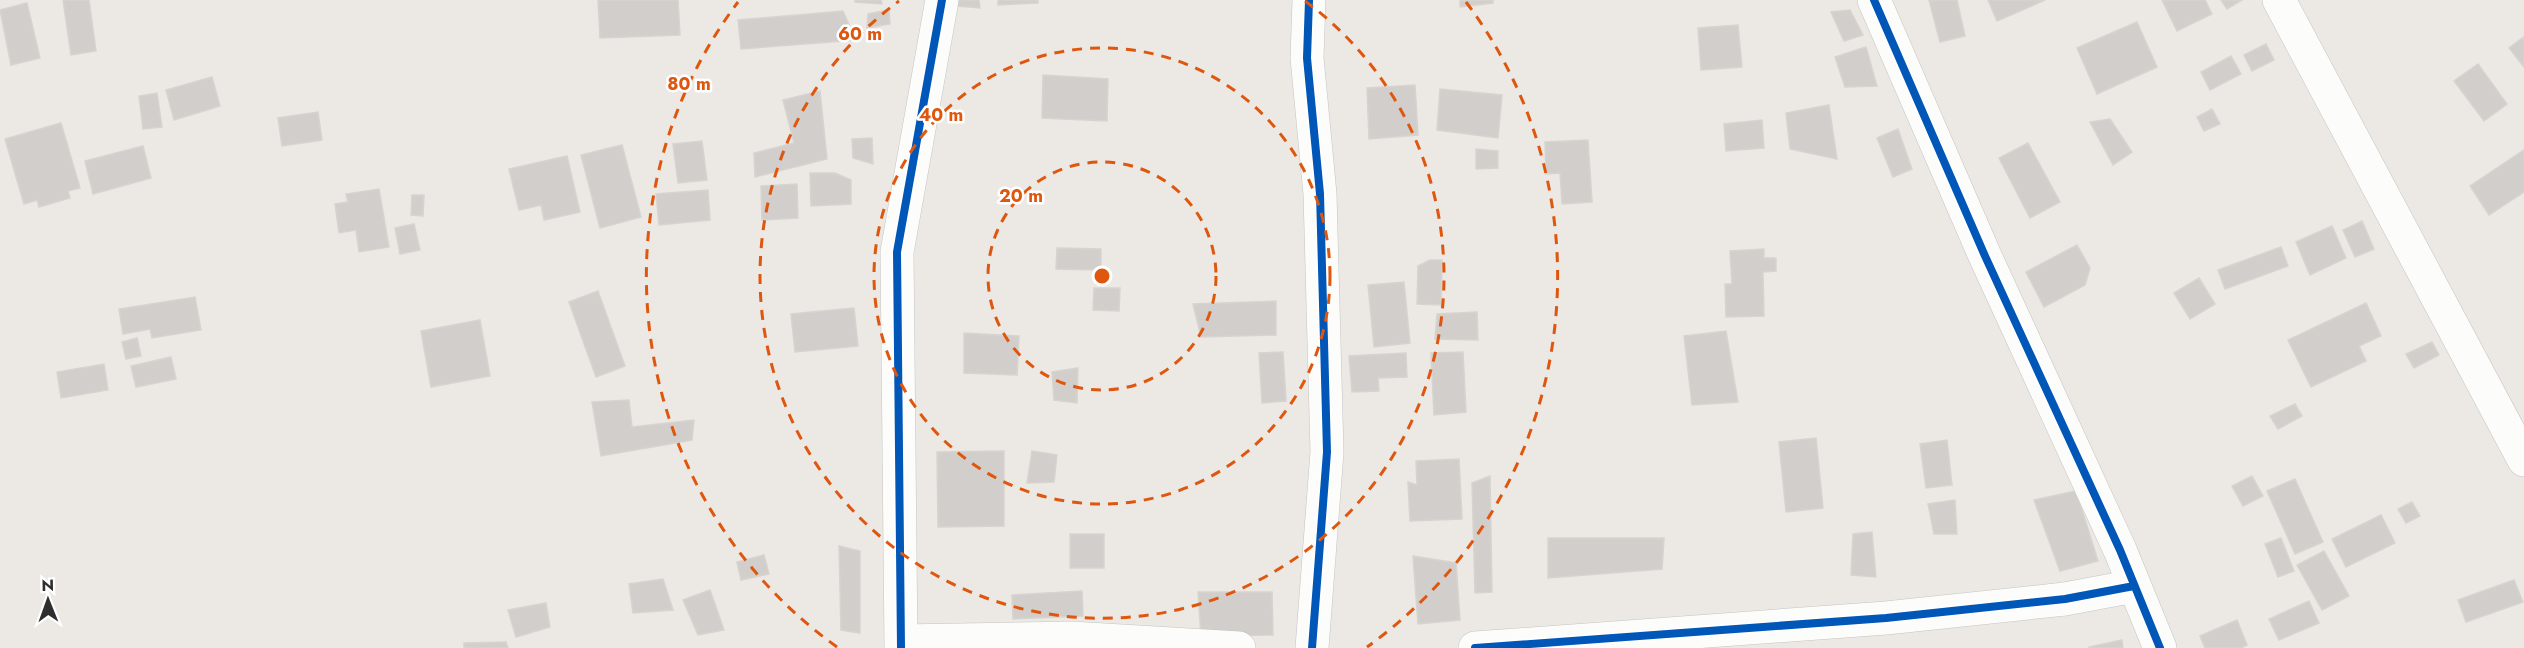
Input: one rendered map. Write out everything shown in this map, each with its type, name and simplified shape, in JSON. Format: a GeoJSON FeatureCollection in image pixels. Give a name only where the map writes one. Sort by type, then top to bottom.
{"type":"FeatureCollection","features":[{"type":"Feature","properties":{"kind":"street"},"geometry":{"type":"LineString","coordinates":[[942,0],[897,252],[901,644],[1071,638],[1239,648]]}},
{"type":"Feature","properties":{"kind":"street"},"geometry":{"type":"LineString","coordinates":[[1309,0],[1306,58],[1320,194],[1327,452],[1312,648]]}},
{"type":"Feature","properties":{"kind":"street"},"geometry":{"type":"LineString","coordinates":[[1874,0],[1985,256],[2160,648]]}},
{"type":"Feature","properties":{"kind":"street"},"geometry":{"type":"LineString","coordinates":[[2280,0],[2524,460]]}},
{"type":"Feature","properties":{"kind":"street"},"geometry":{"type":"LineString","coordinates":[[1475,648],[1886,618],[2065,599],[2134,586]]}},
{"type":"Feature","properties":{"kind":"building"},"geometry":{"type":"Polygon","coordinates":[[[63,0],[89,0],[96,51],[71,55],[63,0]]]}},
{"type":"Feature","properties":{"kind":"building"},"geometry":{"type":"Polygon","coordinates":[[[598,0],[678,0],[680,35],[600,38],[598,0]]]}},
{"type":"Feature","properties":{"kind":"building"},"geometry":{"type":"Polygon","coordinates":[[[855,0],[881,0],[882,4],[855,2],[855,0]]]}},
{"type":"Feature","properties":{"kind":"building"},"geometry":{"type":"Polygon","coordinates":[[[958,0],[979,0],[980,8],[958,6],[958,0]]]}},
{"type":"Feature","properties":{"kind":"building"},"geometry":{"type":"Polygon","coordinates":[[[998,0],[1038,0],[1038,3],[998,5],[998,0]]]}},
{"type":"Feature","properties":{"kind":"building"},"geometry":{"type":"Polygon","coordinates":[[[1460,0],[1493,0],[1493,3],[1460,7],[1460,0]]]}},
{"type":"Feature","properties":{"kind":"building"},"geometry":{"type":"Polygon","coordinates":[[[1929,0],[1957,0],[1965,36],[1940,42],[1929,0]]]}},
{"type":"Feature","properties":{"kind":"building"},"geometry":{"type":"Polygon","coordinates":[[[1988,0],[2045,0],[1997,21],[1988,0]]]}},
{"type":"Feature","properties":{"kind":"building"},"geometry":{"type":"Polygon","coordinates":[[[2162,0],[2205,0],[2212,14],[2177,31],[2162,0]]]}},
{"type":"Feature","properties":{"kind":"building"},"geometry":{"type":"Polygon","coordinates":[[[2221,0],[2242,0],[2227,9],[2221,0]]]}},
{"type":"Feature","properties":{"kind":"building"},"geometry":{"type":"Polygon","coordinates":[[[27,3],[40,58],[11,65],[0,10],[27,3]]]}},
{"type":"Feature","properties":{"kind":"building"},"geometry":{"type":"Polygon","coordinates":[[[889,10],[890,24],[867,28],[868,14],[889,10]]]}},
{"type":"Feature","properties":{"kind":"building"},"geometry":{"type":"Polygon","coordinates":[[[1850,10],[1863,35],[1844,41],[1831,12],[1850,10]]]}},
{"type":"Feature","properties":{"kind":"building"},"geometry":{"type":"Polygon","coordinates":[[[843,11],[856,40],[741,49],[738,20],[843,11]]]}},
{"type":"Feature","properties":{"kind":"building"},"geometry":{"type":"Polygon","coordinates":[[[2137,22],[2157,67],[2097,94],[2077,48],[2137,22]]]}},
{"type":"Feature","properties":{"kind":"building"},"geometry":{"type":"Polygon","coordinates":[[[1738,25],[1742,67],[1701,70],[1698,28],[1738,25]]]}},
{"type":"Feature","properties":{"kind":"building"},"geometry":{"type":"Polygon","coordinates":[[[2524,37],[2524,67],[2509,48],[2524,37]]]}},
{"type":"Feature","properties":{"kind":"building"},"geometry":{"type":"Polygon","coordinates":[[[2266,44],[2274,60],[2252,71],[2244,55],[2266,44]]]}},
{"type":"Feature","properties":{"kind":"building"},"geometry":{"type":"Polygon","coordinates":[[[1866,47],[1877,86],[1845,87],[1835,57],[1866,47]]]}},
{"type":"Feature","properties":{"kind":"building"},"geometry":{"type":"Polygon","coordinates":[[[2231,56],[2241,74],[2210,90],[2201,72],[2231,56]]]}},
{"type":"Feature","properties":{"kind":"building"},"geometry":{"type":"Polygon","coordinates":[[[2478,64],[2507,104],[2484,121],[2454,81],[2478,64]]]}},
{"type":"Feature","properties":{"kind":"building"},"geometry":{"type":"Polygon","coordinates":[[[1043,75],[1108,79],[1107,121],[1042,118],[1043,75]]]}},
{"type":"Feature","properties":{"kind":"building"},"geometry":{"type":"Polygon","coordinates":[[[212,77],[220,106],[174,120],[166,90],[212,77]]]}},
{"type":"Feature","properties":{"kind":"building"},"geometry":{"type":"Polygon","coordinates":[[[1415,85],[1418,135],[1369,139],[1367,88],[1415,85]]]}},
{"type":"Feature","properties":{"kind":"building"},"geometry":{"type":"Polygon","coordinates":[[[1440,89],[1502,95],[1498,138],[1437,130],[1440,89]]]}},
{"type":"Feature","properties":{"kind":"building"},"geometry":{"type":"Polygon","coordinates":[[[820,91],[827,159],[755,177],[754,153],[794,143],[783,100],[820,91]]]}},
{"type":"Feature","properties":{"kind":"building"},"geometry":{"type":"Polygon","coordinates":[[[157,93],[162,127],[143,129],[139,96],[157,93]]]}},
{"type":"Feature","properties":{"kind":"building"},"geometry":{"type":"Polygon","coordinates":[[[1829,105],[1837,159],[1790,149],[1786,113],[1829,105]]]}},
{"type":"Feature","properties":{"kind":"building"},"geometry":{"type":"Polygon","coordinates":[[[2212,109],[2220,124],[2204,131],[2197,117],[2212,109]]]}},
{"type":"Feature","properties":{"kind":"building"},"geometry":{"type":"Polygon","coordinates":[[[318,112],[322,140],[282,146],[278,118],[318,112]]]}},
{"type":"Feature","properties":{"kind":"building"},"geometry":{"type":"Polygon","coordinates":[[[2110,119],[2132,152],[2113,165],[2090,122],[2110,119]]]}},
{"type":"Feature","properties":{"kind":"building"},"geometry":{"type":"Polygon","coordinates":[[[1762,120],[1764,148],[1726,151],[1724,124],[1762,120]]]}},
{"type":"Feature","properties":{"kind":"building"},"geometry":{"type":"Polygon","coordinates":[[[61,123],[80,188],[68,191],[70,198],[39,207],[37,200],[24,204],[5,139],[61,123]]]}},
{"type":"Feature","properties":{"kind":"building"},"geometry":{"type":"Polygon","coordinates":[[[1898,129],[1912,169],[1893,177],[1877,138],[1898,129]]]}},
{"type":"Feature","properties":{"kind":"building"},"geometry":{"type":"Polygon","coordinates":[[[872,138],[873,164],[853,158],[852,139],[872,138]]]}},
{"type":"Feature","properties":{"kind":"building"},"geometry":{"type":"Polygon","coordinates":[[[1588,140],[1592,202],[1562,204],[1560,173],[1546,174],[1545,142],[1588,140]]]}},
{"type":"Feature","properties":{"kind":"building"},"geometry":{"type":"Polygon","coordinates":[[[702,141],[707,180],[678,183],[673,144],[702,141]]]}},
{"type":"Feature","properties":{"kind":"building"},"geometry":{"type":"Polygon","coordinates":[[[2028,143],[2060,202],[2030,218],[1999,158],[2028,143]]]}},
{"type":"Feature","properties":{"kind":"building"},"geometry":{"type":"Polygon","coordinates":[[[622,145],[641,217],[600,228],[581,155],[622,145]]]}},
{"type":"Feature","properties":{"kind":"building"},"geometry":{"type":"Polygon","coordinates":[[[143,146],[151,178],[93,194],[85,161],[143,146]]]}},
{"type":"Feature","properties":{"kind":"building"},"geometry":{"type":"Polygon","coordinates":[[[1476,149],[1498,151],[1498,168],[1476,169],[1476,149]]]}},
{"type":"Feature","properties":{"kind":"building"},"geometry":{"type":"Polygon","coordinates":[[[2524,150],[2524,192],[2489,215],[2470,186],[2524,150]]]}},
{"type":"Feature","properties":{"kind":"building"},"geometry":{"type":"Polygon","coordinates":[[[567,156],[580,212],[544,220],[541,205],[519,210],[509,169],[567,156]]]}},
{"type":"Feature","properties":{"kind":"building"},"geometry":{"type":"Polygon","coordinates":[[[810,173],[835,173],[851,180],[851,204],[811,206],[810,173]]]}},
{"type":"Feature","properties":{"kind":"building"},"geometry":{"type":"Polygon","coordinates":[[[797,184],[798,218],[762,220],[761,186],[797,184]]]}},
{"type":"Feature","properties":{"kind":"building"},"geometry":{"type":"Polygon","coordinates":[[[379,189],[389,247],[359,252],[356,230],[339,233],[335,204],[348,202],[346,194],[379,189]]]}},
{"type":"Feature","properties":{"kind":"building"},"geometry":{"type":"Polygon","coordinates":[[[708,190],[710,220],[659,225],[656,194],[708,190]]]}},
{"type":"Feature","properties":{"kind":"building"},"geometry":{"type":"Polygon","coordinates":[[[412,195],[424,195],[423,216],[411,215],[412,195]]]}},
{"type":"Feature","properties":{"kind":"building"},"geometry":{"type":"Polygon","coordinates":[[[2362,221],[2374,249],[2355,257],[2343,230],[2362,221]]]}},
{"type":"Feature","properties":{"kind":"building"},"geometry":{"type":"Polygon","coordinates":[[[414,224],[420,250],[400,254],[395,228],[414,224]]]}},
{"type":"Feature","properties":{"kind":"building"},"geometry":{"type":"Polygon","coordinates":[[[2332,226],[2346,258],[2310,275],[2296,242],[2332,226]]]}},
{"type":"Feature","properties":{"kind":"building"},"geometry":{"type":"Polygon","coordinates":[[[2077,245],[2090,268],[2085,285],[2044,307],[2026,272],[2077,245]]]}},
{"type":"Feature","properties":{"kind":"building"},"geometry":{"type":"Polygon","coordinates":[[[2281,247],[2288,266],[2225,289],[2218,270],[2281,247]]]}},
{"type":"Feature","properties":{"kind":"building"},"geometry":{"type":"Polygon","coordinates":[[[1057,248],[1101,249],[1101,270],[1056,269],[1057,248]]]}},
{"type":"Feature","properties":{"kind":"building"},"geometry":{"type":"Polygon","coordinates":[[[1764,249],[1764,258],[1776,258],[1776,271],[1763,272],[1764,316],[1726,317],[1725,284],[1732,284],[1730,251],[1764,249]]]}},
{"type":"Feature","properties":{"kind":"building"},"geometry":{"type":"Polygon","coordinates":[[[1430,260],[1442,260],[1441,305],[1417,304],[1418,266],[1430,260]]]}},
{"type":"Feature","properties":{"kind":"building"},"geometry":{"type":"Polygon","coordinates":[[[2199,278],[2215,304],[2190,319],[2174,293],[2199,278]]]}},
{"type":"Feature","properties":{"kind":"building"},"geometry":{"type":"Polygon","coordinates":[[[1404,282],[1410,343],[1374,347],[1368,285],[1404,282]]]}},
{"type":"Feature","properties":{"kind":"building"},"geometry":{"type":"Polygon","coordinates":[[[1094,288],[1120,288],[1119,311],[1093,310],[1094,288]]]}},
{"type":"Feature","properties":{"kind":"building"},"geometry":{"type":"Polygon","coordinates":[[[598,291],[625,366],[596,377],[569,302],[598,291]]]}},
{"type":"Feature","properties":{"kind":"building"},"geometry":{"type":"Polygon","coordinates":[[[195,297],[201,330],[152,338],[150,329],[123,334],[119,309],[195,297]]]}},
{"type":"Feature","properties":{"kind":"building"},"geometry":{"type":"Polygon","coordinates":[[[1276,301],[1276,335],[1201,337],[1193,304],[1276,301]]]}},
{"type":"Feature","properties":{"kind":"building"},"geometry":{"type":"Polygon","coordinates":[[[2366,303],[2381,336],[2359,346],[2366,361],[2311,387],[2288,340],[2366,303]]]}},
{"type":"Feature","properties":{"kind":"building"},"geometry":{"type":"Polygon","coordinates":[[[854,308],[858,346],[795,352],[791,314],[854,308]]]}},
{"type":"Feature","properties":{"kind":"building"},"geometry":{"type":"Polygon","coordinates":[[[1477,312],[1478,340],[1435,339],[1437,314],[1477,312]]]}},
{"type":"Feature","properties":{"kind":"building"},"geometry":{"type":"Polygon","coordinates":[[[480,320],[490,376],[431,387],[421,331],[480,320]]]}},
{"type":"Feature","properties":{"kind":"building"},"geometry":{"type":"Polygon","coordinates":[[[1726,331],[1738,402],[1692,405],[1684,336],[1726,331]]]}},
{"type":"Feature","properties":{"kind":"building"},"geometry":{"type":"Polygon","coordinates":[[[964,333],[1019,336],[1017,375],[964,373],[964,333]]]}},
{"type":"Feature","properties":{"kind":"building"},"geometry":{"type":"Polygon","coordinates":[[[137,338],[141,356],[126,359],[122,342],[137,338]]]}},
{"type":"Feature","properties":{"kind":"building"},"geometry":{"type":"Polygon","coordinates":[[[2432,342],[2439,355],[2414,368],[2406,354],[2432,342]]]}},
{"type":"Feature","properties":{"kind":"building"},"geometry":{"type":"Polygon","coordinates":[[[1283,352],[1286,401],[1262,403],[1259,353],[1283,352]]]}},
{"type":"Feature","properties":{"kind":"building"},"geometry":{"type":"Polygon","coordinates":[[[1463,352],[1466,412],[1434,415],[1431,353],[1463,352]]]}},
{"type":"Feature","properties":{"kind":"building"},"geometry":{"type":"Polygon","coordinates":[[[1406,353],[1407,377],[1378,378],[1379,391],[1352,392],[1349,356],[1406,353]]]}},
{"type":"Feature","properties":{"kind":"building"},"geometry":{"type":"Polygon","coordinates":[[[171,357],[176,379],[136,387],[131,366],[171,357]]]}},
{"type":"Feature","properties":{"kind":"building"},"geometry":{"type":"Polygon","coordinates":[[[104,364],[108,390],[61,398],[57,372],[104,364]]]}},
{"type":"Feature","properties":{"kind":"building"},"geometry":{"type":"Polygon","coordinates":[[[1078,368],[1077,403],[1054,400],[1052,372],[1078,368]]]}},
{"type":"Feature","properties":{"kind":"building"},"geometry":{"type":"Polygon","coordinates":[[[629,400],[632,427],[694,420],[692,440],[601,456],[592,402],[629,400]]]}},
{"type":"Feature","properties":{"kind":"building"},"geometry":{"type":"Polygon","coordinates":[[[2295,404],[2302,416],[2278,429],[2270,416],[2295,404]]]}},
{"type":"Feature","properties":{"kind":"building"},"geometry":{"type":"Polygon","coordinates":[[[1816,438],[1823,508],[1786,512],[1779,442],[1816,438]]]}},
{"type":"Feature","properties":{"kind":"building"},"geometry":{"type":"Polygon","coordinates":[[[1947,440],[1952,485],[1926,488],[1920,444],[1947,440]]]}},
{"type":"Feature","properties":{"kind":"building"},"geometry":{"type":"Polygon","coordinates":[[[1004,451],[1004,526],[938,527],[937,452],[1004,451]]]}},
{"type":"Feature","properties":{"kind":"building"},"geometry":{"type":"Polygon","coordinates":[[[1032,451],[1057,455],[1054,482],[1027,483],[1032,451]]]}},
{"type":"Feature","properties":{"kind":"building"},"geometry":{"type":"Polygon","coordinates":[[[1459,459],[1462,519],[1410,521],[1408,482],[1417,485],[1416,461],[1459,459]]]}},
{"type":"Feature","properties":{"kind":"building"},"geometry":{"type":"Polygon","coordinates":[[[1490,476],[1492,592],[1475,593],[1472,483],[1490,476]]]}},
{"type":"Feature","properties":{"kind":"building"},"geometry":{"type":"Polygon","coordinates":[[[2252,476],[2263,496],[2243,506],[2232,486],[2252,476]]]}},
{"type":"Feature","properties":{"kind":"building"},"geometry":{"type":"Polygon","coordinates":[[[2295,479],[2323,542],[2295,554],[2267,491],[2295,479]]]}},
{"type":"Feature","properties":{"kind":"building"},"geometry":{"type":"Polygon","coordinates":[[[2076,491],[2098,561],[2060,571],[2034,500],[2076,491]]]}},
{"type":"Feature","properties":{"kind":"building"},"geometry":{"type":"Polygon","coordinates":[[[1955,500],[1957,534],[1934,534],[1928,504],[1955,500]]]}},
{"type":"Feature","properties":{"kind":"building"},"geometry":{"type":"Polygon","coordinates":[[[2412,502],[2420,516],[2406,523],[2398,509],[2412,502]]]}},
{"type":"Feature","properties":{"kind":"building"},"geometry":{"type":"Polygon","coordinates":[[[2381,515],[2395,543],[2346,567],[2332,539],[2381,515]]]}},
{"type":"Feature","properties":{"kind":"building"},"geometry":{"type":"Polygon","coordinates":[[[1872,532],[1876,577],[1851,575],[1853,534],[1872,532]]]}},
{"type":"Feature","properties":{"kind":"building"},"geometry":{"type":"Polygon","coordinates":[[[1070,534],[1104,534],[1104,568],[1070,568],[1070,534]]]}},
{"type":"Feature","properties":{"kind":"building"},"geometry":{"type":"Polygon","coordinates":[[[1548,538],[1664,538],[1662,569],[1548,578],[1548,538]]]}},
{"type":"Feature","properties":{"kind":"building"},"geometry":{"type":"Polygon","coordinates":[[[2281,538],[2294,571],[2278,577],[2265,544],[2281,538]]]}},
{"type":"Feature","properties":{"kind":"building"},"geometry":{"type":"Polygon","coordinates":[[[839,546],[860,551],[860,633],[841,630],[839,546]]]}},
{"type":"Feature","properties":{"kind":"building"},"geometry":{"type":"Polygon","coordinates":[[[2324,551],[2349,596],[2322,610],[2297,565],[2324,551]]]}},
{"type":"Feature","properties":{"kind":"building"},"geometry":{"type":"Polygon","coordinates":[[[764,555],[769,574],[741,580],[737,562],[764,555]]]}},
{"type":"Feature","properties":{"kind":"building"},"geometry":{"type":"Polygon","coordinates":[[[1413,556],[1456,563],[1460,620],[1418,624],[1413,556]]]}},
{"type":"Feature","properties":{"kind":"building"},"geometry":{"type":"Polygon","coordinates":[[[663,579],[673,610],[633,613],[629,584],[663,579]]]}},
{"type":"Feature","properties":{"kind":"building"},"geometry":{"type":"Polygon","coordinates":[[[2514,580],[2523,602],[2466,622],[2458,600],[2514,580]]]}},
{"type":"Feature","properties":{"kind":"building"},"geometry":{"type":"Polygon","coordinates":[[[710,590],[724,630],[698,635],[683,600],[710,590]]]}},
{"type":"Feature","properties":{"kind":"building"},"geometry":{"type":"Polygon","coordinates":[[[1082,591],[1083,616],[1013,619],[1012,595],[1082,591]]]}},
{"type":"Feature","properties":{"kind":"building"},"geometry":{"type":"Polygon","coordinates":[[[1198,592],[1272,592],[1273,635],[1201,636],[1198,592]]]}},
{"type":"Feature","properties":{"kind":"building"},"geometry":{"type":"Polygon","coordinates":[[[2309,601],[2319,623],[2279,640],[2269,619],[2309,601]]]}},
{"type":"Feature","properties":{"kind":"building"},"geometry":{"type":"Polygon","coordinates":[[[546,603],[550,627],[516,637],[508,610],[546,603]]]}},
{"type":"Feature","properties":{"kind":"building"},"geometry":{"type":"Polygon","coordinates":[[[2237,620],[2247,645],[2241,648],[2205,648],[2200,636],[2237,620]]]}},
{"type":"Feature","properties":{"kind":"building"},"geometry":{"type":"Polygon","coordinates":[[[2122,640],[2123,648],[2089,648],[2089,647],[2122,640]]]}},
{"type":"Feature","properties":{"kind":"building"},"geometry":{"type":"Polygon","coordinates":[[[506,642],[508,648],[464,648],[464,643],[506,642]]]}},
{"type":"Feature","properties":{"kind":"cycle path"},"geometry":{"type":"LineString","coordinates":[[901,648],[897,252],[942,0]]}},
{"type":"Feature","properties":{"kind":"cycle path"},"geometry":{"type":"LineString","coordinates":[[1309,0],[1307,58],[1320,194],[1327,452],[1312,648]]}},
{"type":"Feature","properties":{"kind":"cycle path"},"geometry":{"type":"LineString","coordinates":[[1874,0],[1985,256],[2120,550],[2160,648]]}},
{"type":"Feature","properties":{"kind":"cycle path"},"geometry":{"type":"LineString","coordinates":[[1475,648],[1886,618],[2065,599],[2134,586]]}}]}
